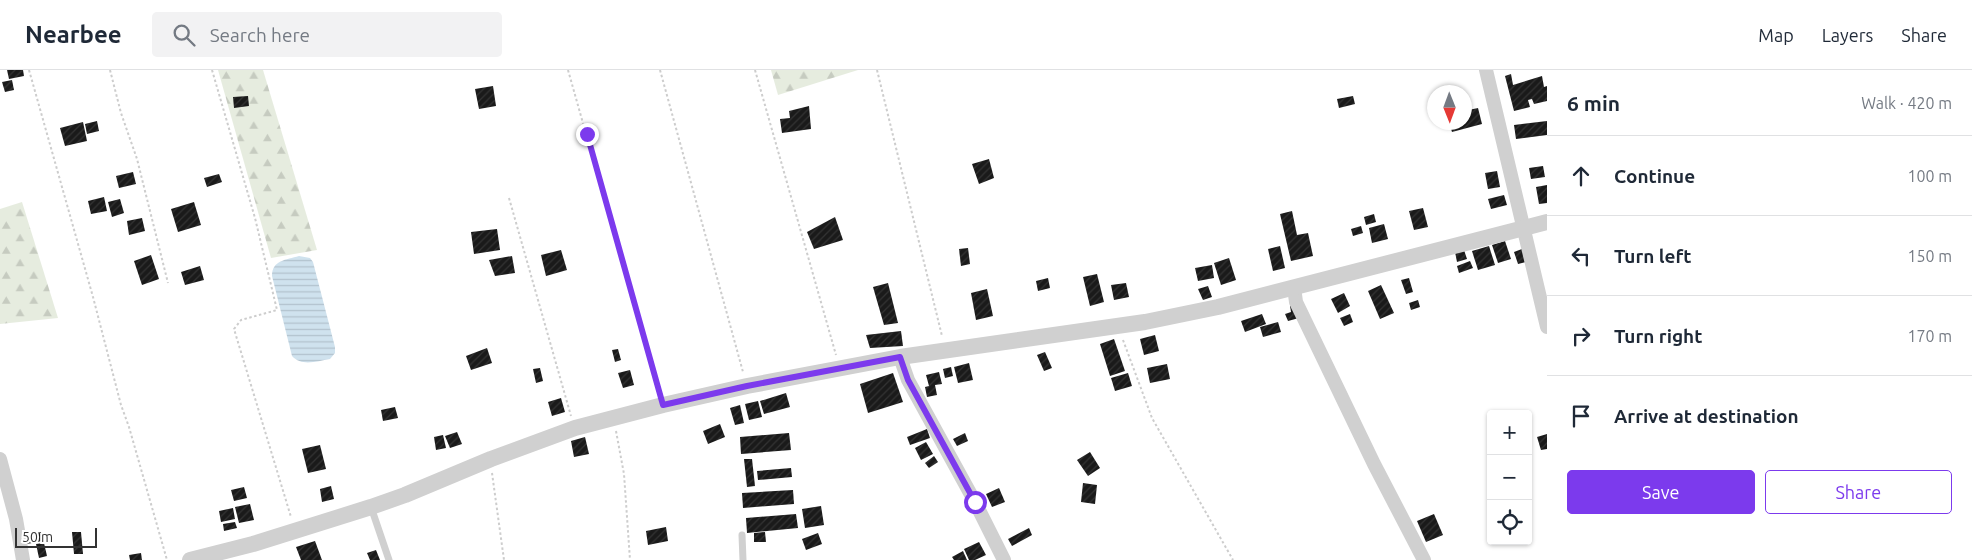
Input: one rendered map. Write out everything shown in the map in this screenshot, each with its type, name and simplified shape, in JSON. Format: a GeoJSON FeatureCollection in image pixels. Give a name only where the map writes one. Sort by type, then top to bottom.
{"type":"FeatureCollection","features":[{"type":"Feature","properties":{"kind":"street"},"geometry":{"type":"LineString","coordinates":[[1486,70],[1547,327]]}},
{"type":"Feature","properties":{"kind":"street"},"geometry":{"type":"LineString","coordinates":[[193,560],[296,531],[371,507],[405,495],[490,458],[575,428],[663,405],[747,386],[900,357],[1118,326],[1218,307],[1547,222]]}},
{"type":"Feature","properties":{"kind":"street"},"geometry":{"type":"LineString","coordinates":[[1294,287],[1296,302],[1374,464],[1424,560]]}},
{"type":"Feature","properties":{"kind":"street"},"geometry":{"type":"LineString","coordinates":[[900,357],[908,380],[975,502],[1004,560]]}},
{"type":"Feature","properties":{"kind":"street"},"geometry":{"type":"LineString","coordinates":[[0,459],[16,519],[23,560]]}},
{"type":"Feature","properties":{"kind":"lane"},"geometry":{"type":"LineString","coordinates":[[371,507],[389,560]]}},
{"type":"Feature","properties":{"kind":"lane"},"geometry":{"type":"LineString","coordinates":[[742,535],[743,560]]}},
{"type":"Feature","properties":{"kind":"path"},"geometry":{"type":"LineString","coordinates":[[29,70],[93,297],[121,405],[167,560]]}},
{"type":"Feature","properties":{"kind":"path"},"geometry":{"type":"LineString","coordinates":[[110,70],[121,113],[137,159],[168,283]]}},
{"type":"Feature","properties":{"kind":"path"},"geometry":{"type":"LineString","coordinates":[[212,70],[255,218],[277,310],[240,320],[234,328],[296,531]]}},
{"type":"Feature","properties":{"kind":"path"},"geometry":{"type":"LineString","coordinates":[[568,70],[663,405]]}},
{"type":"Feature","properties":{"kind":"path"},"geometry":{"type":"LineString","coordinates":[[660,70],[747,386]]}},
{"type":"Feature","properties":{"kind":"path"},"geometry":{"type":"LineString","coordinates":[[755,70],[840,369]]}},
{"type":"Feature","properties":{"kind":"path"},"geometry":{"type":"LineString","coordinates":[[877,70],[945,351]]}},
{"type":"Feature","properties":{"kind":"path"},"geometry":{"type":"LineString","coordinates":[[510,198],[575,428]]}},
{"type":"Feature","properties":{"kind":"path"},"geometry":{"type":"LineString","coordinates":[[1118,326],[1152,418],[1233,560]]}},
{"type":"Feature","properties":{"kind":"path"},"geometry":{"type":"LineString","coordinates":[[614,418],[624,474],[630,560]]}},
{"type":"Feature","properties":{"kind":"path"},"geometry":{"type":"LineString","coordinates":[[490,458],[504,560]]}},
{"type":"Feature","properties":{"kind":"green space"},"geometry":{"type":"Polygon","coordinates":[[[218,70],[263,70],[317,250],[271,258],[218,70]]]}},
{"type":"Feature","properties":{"kind":"green space"},"geometry":{"type":"Polygon","coordinates":[[[771,70],[858,70],[778,95],[771,70]]]}},
{"type":"Feature","properties":{"kind":"green space"},"geometry":{"type":"Polygon","coordinates":[[[22,202],[58,318],[0,324],[0,209],[22,202]]]}},
{"type":"Feature","properties":{"kind":"water"},"geometry":{"type":"Polygon","coordinates":[[[299,256],[310,258],[313,262],[335,347],[335,353],[330,359],[305,362],[292,356],[272,276],[274,267],[277,264],[299,256]]]}},
{"type":"Feature","properties":{"kind":"building"},"geometry":{"type":"Polygon","coordinates":[[[7,70],[23,70],[24,76],[9,79],[7,70]]]}},
{"type":"Feature","properties":{"kind":"building"},"geometry":{"type":"Polygon","coordinates":[[[1511,74],[1513,85],[1542,76],[1544,87],[1547,86],[1547,101],[1534,104],[1532,99],[1528,100],[1530,107],[1514,111],[1505,76],[1511,74]]]}},
{"type":"Feature","properties":{"kind":"building"},"geometry":{"type":"Polygon","coordinates":[[[12,80],[14,90],[5,92],[2,82],[12,80]]]}},
{"type":"Feature","properties":{"kind":"building"},"geometry":{"type":"Polygon","coordinates":[[[493,86],[496,106],[479,109],[475,89],[493,86]]]}},
{"type":"Feature","properties":{"kind":"building"},"geometry":{"type":"Polygon","coordinates":[[[248,96],[249,106],[234,108],[233,97],[248,96]]]}},
{"type":"Feature","properties":{"kind":"building"},"geometry":{"type":"Polygon","coordinates":[[[1353,96],[1355,104],[1339,108],[1337,99],[1353,96]]]}},
{"type":"Feature","properties":{"kind":"building"},"geometry":{"type":"Polygon","coordinates":[[[809,106],[811,129],[782,133],[780,119],[790,118],[789,111],[809,106]]]}},
{"type":"Feature","properties":{"kind":"building"},"geometry":{"type":"Polygon","coordinates":[[[1478,108],[1482,124],[1472,127],[1472,109],[1478,108]]]}},
{"type":"Feature","properties":{"kind":"building"},"geometry":{"type":"Polygon","coordinates":[[[97,121],[99,131],[87,134],[85,124],[97,121]]]}},
{"type":"Feature","properties":{"kind":"building"},"geometry":{"type":"Polygon","coordinates":[[[1547,121],[1547,135],[1516,139],[1514,125],[1547,121]]]}},
{"type":"Feature","properties":{"kind":"building"},"geometry":{"type":"Polygon","coordinates":[[[83,122],[87,141],[65,146],[60,128],[83,122]]]}},
{"type":"Feature","properties":{"kind":"building"},"geometry":{"type":"Polygon","coordinates":[[[989,159],[994,178],[979,184],[972,164],[989,159]]]}},
{"type":"Feature","properties":{"kind":"building"},"geometry":{"type":"Polygon","coordinates":[[[1543,166],[1545,177],[1531,179],[1529,168],[1543,166]]]}},
{"type":"Feature","properties":{"kind":"building"},"geometry":{"type":"Polygon","coordinates":[[[1497,171],[1500,187],[1488,189],[1485,173],[1497,171]]]}},
{"type":"Feature","properties":{"kind":"building"},"geometry":{"type":"Polygon","coordinates":[[[133,172],[136,184],[119,188],[116,176],[133,172]]]}},
{"type":"Feature","properties":{"kind":"building"},"geometry":{"type":"Polygon","coordinates":[[[219,174],[222,182],[207,187],[204,178],[219,174]]]}},
{"type":"Feature","properties":{"kind":"building"},"geometry":{"type":"Polygon","coordinates":[[[1547,185],[1547,203],[1539,204],[1536,187],[1547,185]]]}},
{"type":"Feature","properties":{"kind":"building"},"geometry":{"type":"Polygon","coordinates":[[[1504,195],[1507,205],[1491,209],[1488,199],[1504,195]]]}},
{"type":"Feature","properties":{"kind":"building"},"geometry":{"type":"Polygon","coordinates":[[[104,197],[107,211],[91,214],[88,201],[104,197]]]}},
{"type":"Feature","properties":{"kind":"building"},"geometry":{"type":"Polygon","coordinates":[[[120,199],[124,213],[112,217],[108,202],[120,199]]]}},
{"type":"Feature","properties":{"kind":"building"},"geometry":{"type":"Polygon","coordinates":[[[194,202],[201,225],[178,232],[171,209],[194,202]]]}},
{"type":"Feature","properties":{"kind":"building"},"geometry":{"type":"Polygon","coordinates":[[[1423,208],[1428,227],[1414,230],[1409,211],[1423,208]]]}},
{"type":"Feature","properties":{"kind":"building"},"geometry":{"type":"Polygon","coordinates":[[[1292,211],[1297,235],[1308,233],[1313,256],[1291,261],[1280,214],[1292,211]]]}},
{"type":"Feature","properties":{"kind":"building"},"geometry":{"type":"Polygon","coordinates":[[[1374,214],[1376,222],[1366,225],[1364,217],[1374,214]]]}},
{"type":"Feature","properties":{"kind":"building"},"geometry":{"type":"Polygon","coordinates":[[[835,217],[843,240],[814,249],[807,232],[835,217]]]}},
{"type":"Feature","properties":{"kind":"building"},"geometry":{"type":"Polygon","coordinates":[[[142,218],[145,231],[129,235],[127,221],[142,218]]]}},
{"type":"Feature","properties":{"kind":"building"},"geometry":{"type":"Polygon","coordinates":[[[1384,224],[1388,239],[1372,243],[1369,228],[1384,224]]]}},
{"type":"Feature","properties":{"kind":"building"},"geometry":{"type":"Polygon","coordinates":[[[1361,226],[1363,233],[1353,236],[1351,229],[1361,226]]]}},
{"type":"Feature","properties":{"kind":"building"},"geometry":{"type":"Polygon","coordinates":[[[497,229],[500,250],[474,254],[471,232],[497,229]]]}},
{"type":"Feature","properties":{"kind":"building"},"geometry":{"type":"Polygon","coordinates":[[[1505,241],[1511,259],[1498,263],[1492,245],[1505,241]]]}},
{"type":"Feature","properties":{"kind":"building"},"geometry":{"type":"Polygon","coordinates":[[[1280,246],[1285,268],[1273,271],[1268,249],[1280,246]]]}},
{"type":"Feature","properties":{"kind":"building"},"geometry":{"type":"Polygon","coordinates":[[[1489,246],[1495,265],[1478,270],[1472,251],[1489,246]]]}},
{"type":"Feature","properties":{"kind":"building"},"geometry":{"type":"Polygon","coordinates":[[[968,248],[970,264],[961,266],[959,249],[968,248]]]}},
{"type":"Feature","properties":{"kind":"building"},"geometry":{"type":"Polygon","coordinates":[[[1522,249],[1526,262],[1518,264],[1514,252],[1522,249]]]}},
{"type":"Feature","properties":{"kind":"building"},"geometry":{"type":"Polygon","coordinates":[[[561,250],[567,270],[546,276],[541,255],[561,250]]]}},
{"type":"Feature","properties":{"kind":"building"},"geometry":{"type":"Polygon","coordinates":[[[1464,250],[1467,259],[1457,262],[1455,252],[1464,250]]]}},
{"type":"Feature","properties":{"kind":"building"},"geometry":{"type":"Polygon","coordinates":[[[151,255],[159,279],[142,285],[134,261],[151,255]]]}},
{"type":"Feature","properties":{"kind":"building"},"geometry":{"type":"Polygon","coordinates":[[[512,256],[515,273],[495,276],[489,260],[512,256]]]}},
{"type":"Feature","properties":{"kind":"building"},"geometry":{"type":"Polygon","coordinates":[[[1229,258],[1236,280],[1221,285],[1214,263],[1229,258]]]}},
{"type":"Feature","properties":{"kind":"building"},"geometry":{"type":"Polygon","coordinates":[[[1470,261],[1473,268],[1459,273],[1457,266],[1470,261]]]}},
{"type":"Feature","properties":{"kind":"building"},"geometry":{"type":"Polygon","coordinates":[[[1212,265],[1214,278],[1198,281],[1195,268],[1212,265]]]}},
{"type":"Feature","properties":{"kind":"building"},"geometry":{"type":"Polygon","coordinates":[[[200,266],[204,280],[185,285],[181,272],[200,266]]]}},
{"type":"Feature","properties":{"kind":"building"},"geometry":{"type":"Polygon","coordinates":[[[1097,274],[1104,302],[1090,306],[1083,277],[1097,274]]]}},
{"type":"Feature","properties":{"kind":"building"},"geometry":{"type":"Polygon","coordinates":[[[1048,278],[1050,288],[1038,291],[1036,281],[1048,278]]]}},
{"type":"Feature","properties":{"kind":"building"},"geometry":{"type":"Polygon","coordinates":[[[1409,278],[1413,292],[1406,294],[1401,280],[1409,278]]]}},
{"type":"Feature","properties":{"kind":"building"},"geometry":{"type":"Polygon","coordinates":[[[888,283],[898,323],[884,325],[873,287],[888,283]]]}},
{"type":"Feature","properties":{"kind":"building"},"geometry":{"type":"Polygon","coordinates":[[[1126,283],[1129,297],[1114,300],[1111,285],[1126,283]]]}},
{"type":"Feature","properties":{"kind":"building"},"geometry":{"type":"Polygon","coordinates":[[[1381,285],[1394,313],[1380,319],[1368,291],[1381,285]]]}},
{"type":"Feature","properties":{"kind":"building"},"geometry":{"type":"Polygon","coordinates":[[[1208,286],[1212,297],[1203,300],[1198,289],[1208,286]]]}},
{"type":"Feature","properties":{"kind":"building"},"geometry":{"type":"Polygon","coordinates":[[[987,289],[993,316],[976,320],[971,293],[987,289]]]}},
{"type":"Feature","properties":{"kind":"building"},"geometry":{"type":"Polygon","coordinates":[[[1344,293],[1350,306],[1338,313],[1331,299],[1344,293]]]}},
{"type":"Feature","properties":{"kind":"building"},"geometry":{"type":"Polygon","coordinates":[[[1418,300],[1420,307],[1411,310],[1409,303],[1418,300]]]}},
{"type":"Feature","properties":{"kind":"building"},"geometry":{"type":"Polygon","coordinates":[[[1295,305],[1299,318],[1288,321],[1285,314],[1291,312],[1290,306],[1295,305]]]}},
{"type":"Feature","properties":{"kind":"building"},"geometry":{"type":"Polygon","coordinates":[[[1262,314],[1266,324],[1245,332],[1241,321],[1262,314]]]}},
{"type":"Feature","properties":{"kind":"building"},"geometry":{"type":"Polygon","coordinates":[[[1350,314],[1353,322],[1344,326],[1340,318],[1350,314]]]}},
{"type":"Feature","properties":{"kind":"building"},"geometry":{"type":"Polygon","coordinates":[[[1278,322],[1281,332],[1263,337],[1260,327],[1278,322]]]}},
{"type":"Feature","properties":{"kind":"building"},"geometry":{"type":"Polygon","coordinates":[[[901,331],[903,346],[870,348],[866,335],[901,331]]]}},
{"type":"Feature","properties":{"kind":"building"},"geometry":{"type":"Polygon","coordinates":[[[1155,335],[1159,351],[1144,355],[1140,339],[1155,335]]]}},
{"type":"Feature","properties":{"kind":"building"},"geometry":{"type":"Polygon","coordinates":[[[1114,339],[1125,371],[1110,376],[1100,344],[1114,339]]]}},
{"type":"Feature","properties":{"kind":"building"},"geometry":{"type":"Polygon","coordinates":[[[487,348],[492,363],[471,370],[466,356],[487,348]]]}},
{"type":"Feature","properties":{"kind":"building"},"geometry":{"type":"Polygon","coordinates":[[[618,349],[621,360],[615,362],[612,350],[618,349]]]}},
{"type":"Feature","properties":{"kind":"building"},"geometry":{"type":"Polygon","coordinates":[[[1045,352],[1052,368],[1044,371],[1037,355],[1045,352]]]}},
{"type":"Feature","properties":{"kind":"building"},"geometry":{"type":"Polygon","coordinates":[[[969,363],[973,380],[958,383],[954,367],[969,363]]]}},
{"type":"Feature","properties":{"kind":"building"},"geometry":{"type":"Polygon","coordinates":[[[1167,364],[1170,379],[1150,383],[1147,368],[1167,364]]]}},
{"type":"Feature","properties":{"kind":"building"},"geometry":{"type":"Polygon","coordinates":[[[951,367],[953,376],[945,378],[943,369],[951,367]]]}},
{"type":"Feature","properties":{"kind":"building"},"geometry":{"type":"Polygon","coordinates":[[[540,368],[543,381],[536,383],[533,369],[540,368]]]}},
{"type":"Feature","properties":{"kind":"building"},"geometry":{"type":"Polygon","coordinates":[[[630,370],[634,385],[623,388],[618,373],[630,370]]]}},
{"type":"Feature","properties":{"kind":"building"},"geometry":{"type":"Polygon","coordinates":[[[939,372],[942,384],[935,385],[937,395],[927,397],[925,387],[929,386],[926,375],[939,372]]]}},
{"type":"Feature","properties":{"kind":"building"},"geometry":{"type":"Polygon","coordinates":[[[893,373],[903,402],[868,413],[860,384],[893,373]]]}},
{"type":"Feature","properties":{"kind":"building"},"geometry":{"type":"Polygon","coordinates":[[[1128,373],[1132,386],[1115,391],[1111,378],[1128,373]]]}},
{"type":"Feature","properties":{"kind":"building"},"geometry":{"type":"Polygon","coordinates":[[[786,393],[790,407],[764,414],[760,401],[786,393]]]}},
{"type":"Feature","properties":{"kind":"building"},"geometry":{"type":"Polygon","coordinates":[[[561,398],[565,412],[552,416],[548,402],[561,398]]]}},
{"type":"Feature","properties":{"kind":"building"},"geometry":{"type":"Polygon","coordinates":[[[758,401],[762,417],[749,420],[745,404],[758,401]]]}},
{"type":"Feature","properties":{"kind":"building"},"geometry":{"type":"Polygon","coordinates":[[[740,405],[744,423],[735,425],[730,408],[740,405]]]}},
{"type":"Feature","properties":{"kind":"building"},"geometry":{"type":"Polygon","coordinates":[[[395,407],[398,418],[383,421],[381,410],[395,407]]]}},
{"type":"Feature","properties":{"kind":"building"},"geometry":{"type":"Polygon","coordinates":[[[720,424],[725,437],[708,444],[703,431],[720,424]]]}},
{"type":"Feature","properties":{"kind":"building"},"geometry":{"type":"Polygon","coordinates":[[[927,429],[930,438],[910,445],[907,437],[927,429]]]}},
{"type":"Feature","properties":{"kind":"building"},"geometry":{"type":"Polygon","coordinates":[[[457,432],[462,444],[450,448],[445,436],[457,432]]]}},
{"type":"Feature","properties":{"kind":"building"},"geometry":{"type":"Polygon","coordinates":[[[789,433],[791,450],[741,454],[740,437],[789,433]]]}},
{"type":"Feature","properties":{"kind":"building"},"geometry":{"type":"Polygon","coordinates":[[[965,433],[968,441],[957,446],[953,439],[965,433]]]}},
{"type":"Feature","properties":{"kind":"building"},"geometry":{"type":"Polygon","coordinates":[[[1547,434],[1547,449],[1541,450],[1537,437],[1547,434]]]}},
{"type":"Feature","properties":{"kind":"building"},"geometry":{"type":"Polygon","coordinates":[[[443,435],[446,448],[436,450],[434,437],[443,435]]]}},
{"type":"Feature","properties":{"kind":"building"},"geometry":{"type":"Polygon","coordinates":[[[585,437],[589,454],[574,457],[571,441],[585,437]]]}},
{"type":"Feature","properties":{"kind":"building"},"geometry":{"type":"Polygon","coordinates":[[[926,442],[933,454],[921,460],[915,448],[926,442]]]}},
{"type":"Feature","properties":{"kind":"building"},"geometry":{"type":"Polygon","coordinates":[[[320,445],[326,469],[308,473],[302,449],[320,445]]]}},
{"type":"Feature","properties":{"kind":"building"},"geometry":{"type":"Polygon","coordinates":[[[1090,452],[1100,468],[1088,476],[1077,460],[1090,452]]]}},
{"type":"Feature","properties":{"kind":"building"},"geometry":{"type":"Polygon","coordinates":[[[934,456],[938,462],[929,468],[925,463],[934,456]]]}},
{"type":"Feature","properties":{"kind":"building"},"geometry":{"type":"Polygon","coordinates":[[[744,459],[752,459],[755,486],[747,487],[744,459]]]}},
{"type":"Feature","properties":{"kind":"building"},"geometry":{"type":"Polygon","coordinates":[[[791,468],[792,477],[758,480],[757,471],[791,468]]]}},
{"type":"Feature","properties":{"kind":"building"},"geometry":{"type":"Polygon","coordinates":[[[1083,483],[1097,485],[1095,504],[1081,502],[1083,483]]]}},
{"type":"Feature","properties":{"kind":"building"},"geometry":{"type":"Polygon","coordinates":[[[331,486],[334,499],[322,502],[320,489],[331,486]]]}},
{"type":"Feature","properties":{"kind":"building"},"geometry":{"type":"Polygon","coordinates":[[[244,487],[247,498],[234,501],[231,490],[244,487]]]}},
{"type":"Feature","properties":{"kind":"building"},"geometry":{"type":"Polygon","coordinates":[[[999,488],[1005,502],[992,507],[986,494],[999,488]]]}},
{"type":"Feature","properties":{"kind":"building"},"geometry":{"type":"Polygon","coordinates":[[[793,490],[794,504],[743,508],[742,493],[793,490]]]}},
{"type":"Feature","properties":{"kind":"building"},"geometry":{"type":"Polygon","coordinates":[[[250,504],[254,520],[239,523],[235,507],[250,504]]]}},
{"type":"Feature","properties":{"kind":"building"},"geometry":{"type":"Polygon","coordinates":[[[821,506],[824,525],[805,528],[802,509],[821,506]]]}},
{"type":"Feature","properties":{"kind":"building"},"geometry":{"type":"Polygon","coordinates":[[[233,508],[235,519],[221,522],[219,511],[233,508]]]}},
{"type":"Feature","properties":{"kind":"building"},"geometry":{"type":"Polygon","coordinates":[[[796,514],[798,528],[747,533],[746,518],[796,514]]]}},
{"type":"Feature","properties":{"kind":"building"},"geometry":{"type":"Polygon","coordinates":[[[1434,514],[1443,535],[1426,542],[1417,521],[1434,514]]]}},
{"type":"Feature","properties":{"kind":"building"},"geometry":{"type":"Polygon","coordinates":[[[235,522],[237,528],[224,531],[223,524],[235,522]]]}},
{"type":"Feature","properties":{"kind":"building"},"geometry":{"type":"Polygon","coordinates":[[[666,527],[668,541],[648,545],[646,531],[666,527]]]}},
{"type":"Feature","properties":{"kind":"building"},"geometry":{"type":"Polygon","coordinates":[[[1029,528],[1032,535],[1012,546],[1008,539],[1029,528]]]}},
{"type":"Feature","properties":{"kind":"building"},"geometry":{"type":"Polygon","coordinates":[[[41,532],[42,541],[27,544],[25,535],[41,532]]]}},
{"type":"Feature","properties":{"kind":"building"},"geometry":{"type":"Polygon","coordinates":[[[72,532],[81,532],[83,554],[74,554],[72,532]]]}},
{"type":"Feature","properties":{"kind":"building"},"geometry":{"type":"Polygon","coordinates":[[[765,532],[766,542],[754,542],[754,533],[765,532]]]}},
{"type":"Feature","properties":{"kind":"building"},"geometry":{"type":"Polygon","coordinates":[[[818,533],[822,544],[806,550],[802,539],[818,533]]]}},
{"type":"Feature","properties":{"kind":"building"},"geometry":{"type":"Polygon","coordinates":[[[315,541],[322,560],[301,560],[296,547],[315,541]]]}},
{"type":"Feature","properties":{"kind":"building"},"geometry":{"type":"Polygon","coordinates":[[[979,542],[986,555],[975,560],[969,560],[964,549],[979,542]]]}},
{"type":"Feature","properties":{"kind":"building"},"geometry":{"type":"Polygon","coordinates":[[[44,543],[47,556],[39,558],[36,544],[44,543]]]}},
{"type":"Feature","properties":{"kind":"building"},"geometry":{"type":"Polygon","coordinates":[[[376,550],[380,560],[370,560],[367,553],[376,550]]]}},
{"type":"Feature","properties":{"kind":"building"},"geometry":{"type":"Polygon","coordinates":[[[963,551],[967,560],[954,560],[952,557],[963,551]]]}},
{"type":"Feature","properties":{"kind":"building"},"geometry":{"type":"Polygon","coordinates":[[[141,553],[142,560],[130,560],[129,555],[141,553]]]}},
{"type":"Feature","properties":{"kind":"route"},"geometry":{"type":"LineString","coordinates":[[587,134],[663,405],[747,386],[900,357],[908,380],[975,502]]}}]}
